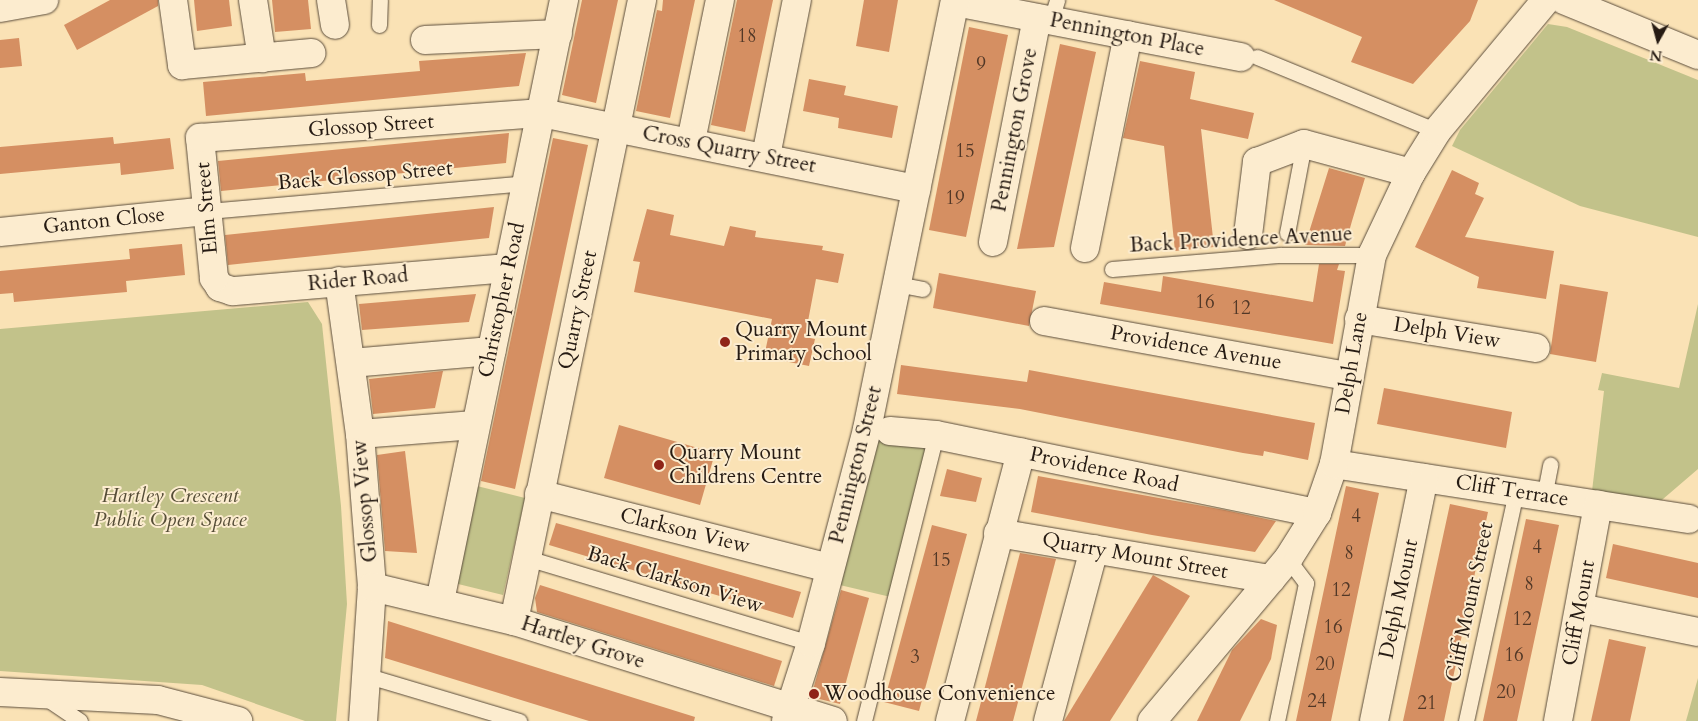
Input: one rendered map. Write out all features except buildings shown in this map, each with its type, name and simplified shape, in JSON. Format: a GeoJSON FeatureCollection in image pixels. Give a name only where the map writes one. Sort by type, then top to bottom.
{"type":"FeatureCollection","features":[{"type":"Feature","properties":{"kind":"street"},"geometry":{"type":"LineString","coordinates":[[0,8],[44,0]]}},
{"type":"Feature","properties":{"kind":"street"},"geometry":{"type":"LineString","coordinates":[[173,0],[182,65],[311,53]]}},
{"type":"Feature","properties":{"kind":"street"},"geometry":{"type":"LineString","coordinates":[[253,0],[262,58]]}},
{"type":"Feature","properties":{"kind":"street","name":"Christopher Road"},"geometry":{"type":"LineString","coordinates":[[440,601],[564,0]]}},
{"type":"Feature","properties":{"kind":"street","name":"Quarry Street"},"geometry":{"type":"LineString","coordinates":[[514,621],[642,0]]}},
{"type":"Feature","properties":{"kind":"street"},"geometry":{"type":"LineString","coordinates":[[692,142],[720,0]]}},
{"type":"Feature","properties":{"kind":"street"},"geometry":{"type":"LineString","coordinates":[[766,156],[797,0]]}},
{"type":"Feature","properties":{"kind":"street"},"geometry":{"type":"LineString","coordinates":[[1562,0],[1698,55]]}},
{"type":"Feature","properties":{"kind":"street","name":"Delph Lane"},"geometry":{"type":"LineString","coordinates":[[1152,721],[1280,569],[1317,513],[1334,464],[1348,376],[1372,255],[1411,173],[1437,131],[1562,0]]}},
{"type":"Feature","properties":{"kind":"street","name":"Pennington Place"},"geometry":{"type":"LineString","coordinates":[[955,1],[1049,13],[1128,35],[1249,57]]}},
{"type":"Feature","properties":{"kind":"street","name":"Pennington Street"},"geometry":{"type":"LineString","coordinates":[[789,715],[812,643],[867,429],[910,286],[916,189],[955,1]]}},
{"type":"Feature","properties":{"kind":"street","name":"Pennington Grove"},"geometry":{"type":"LineString","coordinates":[[993,242],[1049,13]]}},
{"type":"Feature","properties":{"kind":"street"},"geometry":{"type":"LineString","coordinates":[[426,40],[558,34]]}},
{"type":"Feature","properties":{"kind":"street"},"geometry":{"type":"LineString","coordinates":[[1085,248],[1128,35]]}},
{"type":"Feature","properties":{"kind":"street","name":"Cross Quarry Street"},"geometry":{"type":"LineString","coordinates":[[542,113],[766,156],[916,189]]}},
{"type":"Feature","properties":{"kind":"street","name":"Glossop Street"},"geometry":{"type":"LineString","coordinates":[[200,138],[542,113]]}},
{"type":"Feature","properties":{"kind":"street","name":"Elm Street"},"geometry":{"type":"LineString","coordinates":[[200,138],[214,278]]}},
{"type":"Feature","properties":{"kind":"street"},"geometry":{"type":"LineString","coordinates":[[1248,235],[1257,162],[1304,144],[1411,173]]}},
{"type":"Feature","properties":{"kind":"street","name":"Ganton Close"},"geometry":{"type":"LineString","coordinates":[[0,232],[207,211]]}},
{"type":"Feature","properties":{"kind":"street","name":"Rider Road"},"geometry":{"type":"LineString","coordinates":[[214,278],[220,287],[232,291],[508,268]]}},
{"type":"Feature","properties":{"kind":"street","name":"Glossop View"},"geometry":{"type":"LineString","coordinates":[[339,282],[360,434],[372,587],[363,721]]}},
{"type":"Feature","properties":{"kind":"street","name":"Delph View"},"geometry":{"type":"LineString","coordinates":[[1359,319],[1536,348]]}},
{"type":"Feature","properties":{"kind":"street","name":"Providence Avenue"},"geometry":{"type":"LineString","coordinates":[[1044,320],[1348,376]]}},
{"type":"Feature","properties":{"kind":"street"},"geometry":{"type":"LineString","coordinates":[[351,363],[491,351]]}},
{"type":"Feature","properties":{"kind":"street"},"geometry":{"type":"LineString","coordinates":[[360,434],[475,425]]}},
{"type":"Feature","properties":{"kind":"street","name":"Providence Road"},"geometry":{"type":"LineString","coordinates":[[890,431],[936,435],[1317,513]]}},
{"type":"Feature","properties":{"kind":"street"},"geometry":{"type":"LineString","coordinates":[[950,721],[998,533],[1021,452]]}},
{"type":"Feature","properties":{"kind":"street","name":"Cliff Terrace"},"geometry":{"type":"LineString","coordinates":[[1334,464],[1689,519]]}},
{"type":"Feature","properties":{"kind":"street","name":"Delph Mount"},"geometry":{"type":"LineString","coordinates":[[1374,721],[1424,478]]}},
{"type":"Feature","properties":{"kind":"street","name":"Clarkson View"},"geometry":{"type":"LineString","coordinates":[[539,494],[830,568]]}},
{"type":"Feature","properties":{"kind":"street","name":"Cliff Mount"},"geometry":{"type":"LineString","coordinates":[[1558,721],[1598,505]]}},
{"type":"Feature","properties":{"kind":"street","name":"Quarry Mount Street"},"geometry":{"type":"LineString","coordinates":[[998,533],[1094,549],[1280,569]]}},
{"type":"Feature","properties":{"kind":"street"},"geometry":{"type":"LineString","coordinates":[[1048,721],[1094,549]]}},
{"type":"Feature","properties":{"kind":"street","name":"Hartley Grove"},"geometry":{"type":"LineString","coordinates":[[372,587],[440,601],[514,621],[789,715],[832,721]]}},
{"type":"Feature","properties":{"kind":"street"},"geometry":{"type":"LineString","coordinates":[[1580,608],[1698,632]]}},
{"type":"Feature","properties":{"kind":"street"},"geometry":{"type":"LineString","coordinates":[[0,692],[158,700],[238,721]]}},
{"type":"Feature","properties":{"kind":"lane"},"geometry":{"type":"LineString","coordinates":[[379,26],[380,0]]}},
{"type":"Feature","properties":{"kind":"lane"},"geometry":{"type":"LineString","coordinates":[[1249,57],[1437,131]]}},
{"type":"Feature","properties":{"kind":"lane"},"geometry":{"type":"LineString","coordinates":[[1287,233],[1304,144]]}},
{"type":"Feature","properties":{"kind":"lane","name":"Back Glossop Street"},"geometry":{"type":"LineString","coordinates":[[207,211],[527,183]]}},
{"type":"Feature","properties":{"kind":"lane","name":"Back Providence Avenue"},"geometry":{"type":"LineString","coordinates":[[1112,270],[1280,255],[1372,255]]}},
{"type":"Feature","properties":{"kind":"lane"},"geometry":{"type":"LineString","coordinates":[[864,721],[936,435]]}},
{"type":"Feature","properties":{"kind":"lane"},"geometry":{"type":"LineString","coordinates":[[1544,496],[1550,465]]}},
{"type":"Feature","properties":{"kind":"lane","name":"Cliff Mount Street"},"geometry":{"type":"LineString","coordinates":[[1466,721],[1516,492]]}},
{"type":"Feature","properties":{"kind":"lane","name":"Back Clarkson View"},"geometry":{"type":"LineString","coordinates":[[527,558],[812,643]]}},
{"type":"Feature","properties":{"kind":"lane"},"geometry":{"type":"LineString","coordinates":[[1277,721],[1306,583],[1280,569]]}},
{"type":"Feature","properties":{"kind":"lane"},"geometry":{"type":"LineString","coordinates":[[365,675],[519,721]]}},
{"type":"Feature","properties":{"kind":"lane"},"geometry":{"type":"LineString","coordinates":[[40,694],[80,721]]}},
{"type":"Feature","properties":{"kind":"green space"},"geometry":{"type":"Polygon","coordinates":[[[1548,24],[1567,27],[1698,80],[1698,237],[1580,206],[1452,146],[1460,130],[1548,24]]]}},
{"type":"Feature","properties":{"kind":"green space","name":"Hartley Crescent Public Open Space"},"geometry":{"type":"Polygon","coordinates":[[[308,302],[322,324],[341,506],[347,604],[336,721],[305,721],[202,685],[0,671],[0,329],[308,302]]]}},
{"type":"Feature","properties":{"kind":"green space"},"geometry":{"type":"Polygon","coordinates":[[[1698,304],[1698,469],[1656,505],[1592,491],[1604,391],[1598,390],[1602,373],[1679,388],[1698,304]]]}},
{"type":"Feature","properties":{"kind":"green space"},"geometry":{"type":"Polygon","coordinates":[[[867,429],[936,435],[895,598],[827,582],[867,429]]]}},
{"type":"Feature","properties":{"kind":"green space"},"geometry":{"type":"Polygon","coordinates":[[[477,486],[525,498],[503,595],[454,583],[477,486]]]}},
{"type":"Feature","properties":{"kind":"green space"},"geometry":{"type":"Polygon","coordinates":[[[1698,678],[1698,721],[1686,721],[1698,678]]]}},
{"type":"Feature","properties":{"kind":"place","name":"Quarry Mount Primary School"},"geometry":{"type":"Point","coordinates":[725,342]}},
{"type":"Feature","properties":{"kind":"place","name":"Quarry Mount Childrens Centre"},"geometry":{"type":"Point","coordinates":[659,465]}},
{"type":"Feature","properties":{"kind":"place","name":"Woodhouse Convenience"},"geometry":{"type":"Point","coordinates":[814,694]}}]}
